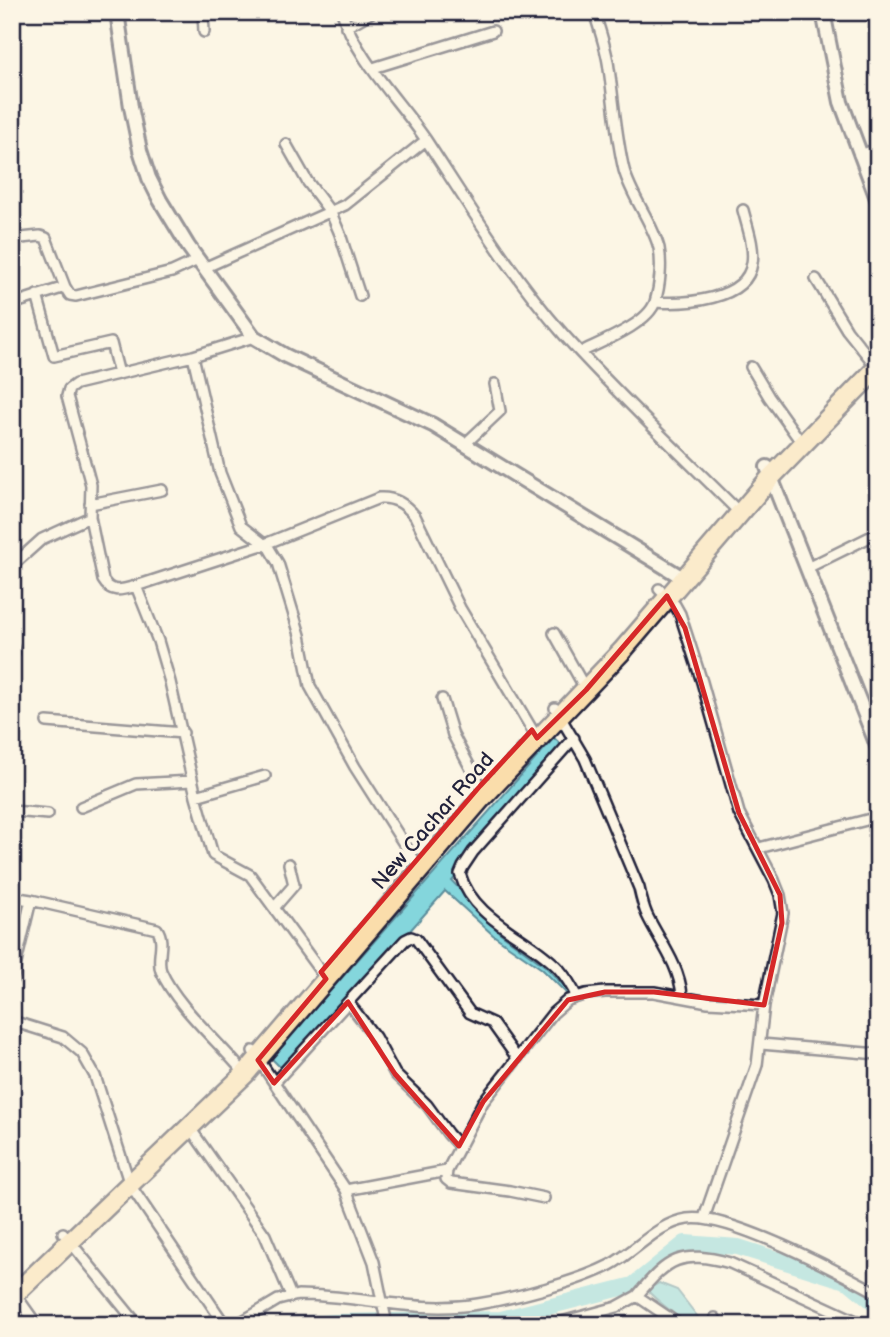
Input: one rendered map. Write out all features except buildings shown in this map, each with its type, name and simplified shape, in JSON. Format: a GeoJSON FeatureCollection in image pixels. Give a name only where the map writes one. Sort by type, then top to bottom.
{"type":"FeatureCollection","features":[{"type":"Feature","properties":{"kind":"highway","name":"New Cachar Road"},"geometry":{"type":"LineString","coordinates":[[769,472],[796,435],[876,360]]}},
{"type":"Feature","properties":{"kind":"highway","name":"New Cachar Road"},"geometry":{"type":"LineString","coordinates":[[128,1179],[190,1128],[243,1070],[417,865],[557,711],[622,651],[678,575],[769,472],[876,360]]}},
{"type":"Feature","properties":{"kind":"highway","name":"New Cachar Road"},"geometry":{"type":"LineString","coordinates":[[417,865],[480,786],[535,734]]}},
{"type":"Feature","properties":{"kind":"highway","name":"New Cachar Road"},"geometry":{"type":"LineString","coordinates":[[13,1291],[243,1070]]}},
{"type":"Feature","properties":{"kind":"street"},"geometry":{"type":"LineString","coordinates":[[117,12],[140,150],[160,200],[201,264],[254,337],[286,356],[433,425],[678,575]]}},
{"type":"Feature","properties":{"kind":"street"},"geometry":{"type":"LineString","coordinates":[[202,12],[204,32]]}},
{"type":"Feature","properties":{"kind":"street"},"geometry":{"type":"LineString","coordinates":[[341,12],[346,27],[373,68],[426,139],[507,264],[564,335],[736,509]]}},
{"type":"Feature","properties":{"kind":"street"},"geometry":{"type":"LineString","coordinates":[[346,27],[372,12]]}},
{"type":"Feature","properties":{"kind":"street"},"geometry":{"type":"LineString","coordinates":[[581,352],[635,324],[647,314],[655,302],[660,270],[659,249],[653,232],[634,199],[625,171],[609,66],[594,12]]}},
{"type":"Feature","properties":{"kind":"street"},"geometry":{"type":"LineString","coordinates":[[823,12],[841,102],[878,201]]}},
{"type":"Feature","properties":{"kind":"street"},"geometry":{"type":"LineString","coordinates":[[373,68],[493,31]]}},
{"type":"Feature","properties":{"kind":"street"},"geometry":{"type":"LineString","coordinates":[[12,239],[40,236],[46,238],[70,295],[83,295],[201,264],[331,213],[356,197],[426,139]]}},
{"type":"Feature","properties":{"kind":"street"},"geometry":{"type":"LineString","coordinates":[[286,144],[307,181],[331,213],[360,296]]}},
{"type":"Feature","properties":{"kind":"street"},"geometry":{"type":"LineString","coordinates":[[859,155],[878,149]]}},
{"type":"Feature","properties":{"kind":"street"},"geometry":{"type":"LineString","coordinates":[[655,302],[671,303],[712,298],[745,279],[750,272],[753,254],[743,210]]}},
{"type":"Feature","properties":{"kind":"street"},"geometry":{"type":"LineString","coordinates":[[816,279],[846,330],[876,360]]}},
{"type":"Feature","properties":{"kind":"street"},"geometry":{"type":"LineString","coordinates":[[12,304],[65,287]]}},
{"type":"Feature","properties":{"kind":"street"},"geometry":{"type":"LineString","coordinates":[[37,295],[54,356],[111,343],[119,374]]}},
{"type":"Feature","properties":{"kind":"street"},"geometry":{"type":"LineString","coordinates":[[254,337],[194,356],[76,384],[69,389],[67,396],[91,485],[90,517],[103,580],[107,587],[121,590],[136,586],[265,544],[379,498],[390,497],[403,503],[415,516],[460,608],[535,734]]}},
{"type":"Feature","properties":{"kind":"street"},"geometry":{"type":"LineString","coordinates":[[194,356],[220,473],[241,526],[265,544],[278,563],[303,646],[310,686],[355,767],[417,865]]}},
{"type":"Feature","properties":{"kind":"street"},"geometry":{"type":"LineString","coordinates":[[751,367],[796,435]]}},
{"type":"Feature","properties":{"kind":"street"},"geometry":{"type":"LineString","coordinates":[[464,445],[500,411],[495,384]]}},
{"type":"Feature","properties":{"kind":"street"},"geometry":{"type":"LineString","coordinates":[[769,472],[876,741]]}},
{"type":"Feature","properties":{"kind":"street"},"geometry":{"type":"LineString","coordinates":[[90,504],[162,489]]}},
{"type":"Feature","properties":{"kind":"street"},"geometry":{"type":"LineString","coordinates":[[12,566],[42,539],[90,517]]}},
{"type":"Feature","properties":{"kind":"street"},"geometry":{"type":"LineString","coordinates":[[807,568],[878,533]]}},
{"type":"Feature","properties":{"kind":"street"},"geometry":{"type":"LineString","coordinates":[[136,586],[158,641],[213,855],[250,875],[323,975]]}},
{"type":"Feature","properties":{"kind":"street"},"geometry":{"type":"LineString","coordinates":[[663,593],[678,609],[739,813],[759,848],[780,895],[783,913],[764,1005],[757,1065],[704,1218]]}},
{"type":"Feature","properties":{"kind":"street"},"geometry":{"type":"LineString","coordinates":[[554,633],[584,686]]}},
{"type":"Feature","properties":{"kind":"street"},"geometry":{"type":"LineString","coordinates":[[442,699],[453,735],[480,786]]}},
{"type":"Feature","properties":{"kind":"street"},"geometry":{"type":"LineString","coordinates":[[557,711],[592,775],[648,916],[673,962],[682,995]]}},
{"type":"Feature","properties":{"kind":"street"},"geometry":{"type":"LineString","coordinates":[[47,722],[183,733]]}},
{"type":"Feature","properties":{"kind":"street"},"geometry":{"type":"LineString","coordinates":[[574,738],[473,852],[460,874],[471,896],[484,911],[559,969],[577,997]]}},
{"type":"Feature","properties":{"kind":"street"},"geometry":{"type":"LineString","coordinates":[[196,796],[265,776]]}},
{"type":"Feature","properties":{"kind":"street"},"geometry":{"type":"LineString","coordinates":[[81,807],[136,784],[192,781]]}},
{"type":"Feature","properties":{"kind":"street"},"geometry":{"type":"LineString","coordinates":[[12,811],[48,814]]}},
{"type":"Feature","properties":{"kind":"street"},"geometry":{"type":"LineString","coordinates":[[759,848],[878,817]]}},
{"type":"Feature","properties":{"kind":"street"},"geometry":{"type":"LineString","coordinates":[[274,908],[294,886],[289,864]]}},
{"type":"Feature","properties":{"kind":"street"},"geometry":{"type":"LineString","coordinates":[[12,897],[157,929],[160,934],[162,974],[195,1020],[243,1070]]}},
{"type":"Feature","properties":{"kind":"street"},"geometry":{"type":"LineString","coordinates":[[12,980],[31,900]]}},
{"type":"Feature","properties":{"kind":"street"},"geometry":{"type":"LineString","coordinates":[[274,1083],[405,940],[414,937],[470,1013],[492,1023],[517,1058]]}},
{"type":"Feature","properties":{"kind":"street"},"geometry":{"type":"LineString","coordinates":[[544,1198],[451,1183],[446,1179],[459,1146],[483,1102],[559,1007],[577,997],[605,992],[654,992],[682,995],[708,1002],[764,1005]]}},
{"type":"Feature","properties":{"kind":"street"},"geometry":{"type":"LineString","coordinates":[[348,1002],[375,1037],[395,1074],[427,1105],[459,1146]]}},
{"type":"Feature","properties":{"kind":"street"},"geometry":{"type":"LineString","coordinates":[[12,1021],[63,1037],[82,1054],[95,1076],[128,1179],[225,1325]]}},
{"type":"Feature","properties":{"kind":"street"},"geometry":{"type":"LineString","coordinates":[[761,1044],[878,1054]]}},
{"type":"Feature","properties":{"kind":"street"},"geometry":{"type":"LineString","coordinates":[[255,1056],[346,1190],[374,1262],[387,1325]]}},
{"type":"Feature","properties":{"kind":"street"},"geometry":{"type":"LineString","coordinates":[[190,1128],[265,1235],[291,1296]]}},
{"type":"Feature","properties":{"kind":"street"},"geometry":{"type":"LineString","coordinates":[[346,1190],[447,1171]]}},
{"type":"Feature","properties":{"kind":"street"},"geometry":{"type":"LineString","coordinates":[[236,1325],[263,1308],[291,1296],[312,1295],[384,1308],[459,1307],[522,1293],[607,1267],[668,1225],[686,1219],[704,1218],[763,1237],[878,1293]]}},
{"type":"Feature","properties":{"kind":"street"},"geometry":{"type":"LineString","coordinates":[[67,1237],[138,1325]]}},
{"type":"Feature","properties":{"kind":"street"},"geometry":{"type":"LineString","coordinates":[[550,1325],[617,1307],[638,1296],[657,1273],[674,1260],[694,1256],[730,1262],[864,1325]]}},
{"type":"Feature","properties":{"kind":"street"},"geometry":{"type":"LineString","coordinates":[[13,1291],[37,1325]]}},
{"type":"Feature","properties":{"kind":"street"},"geometry":{"type":"LineString","coordinates":[[638,1296],[680,1325]]}},
{"type":"Feature","properties":{"kind":"highlighted area"},"geometry":{"type":"Polygon","coordinates":[[[667,596],[685,628],[739,813],[780,895],[782,923],[764,1005],[654,992],[605,992],[568,1000],[483,1102],[459,1146],[395,1074],[348,1002],[274,1083],[258,1060],[326,979],[321,972],[480,786],[532,730],[537,738],[586,690],[667,596]]]}},
{"type":"Feature","properties":{"kind":"water"},"geometry":{"type":"Polygon","coordinates":[[[554,738],[564,747],[452,881],[499,932],[545,966],[569,991],[567,994],[542,969],[493,935],[445,891],[348,1001],[282,1069],[271,1058],[554,738]]]}},
{"type":"Feature","properties":{"kind":"water"},"geometry":{"type":"Polygon","coordinates":[[[659,1283],[677,1290],[704,1325],[686,1325],[647,1290],[659,1283]]]}},
{"type":"Feature","properties":{"kind":"waterway"},"geometry":{"type":"LineString","coordinates":[[292,1325],[501,1319],[633,1285],[685,1243],[738,1247],[849,1282],[878,1306]]}}]}
